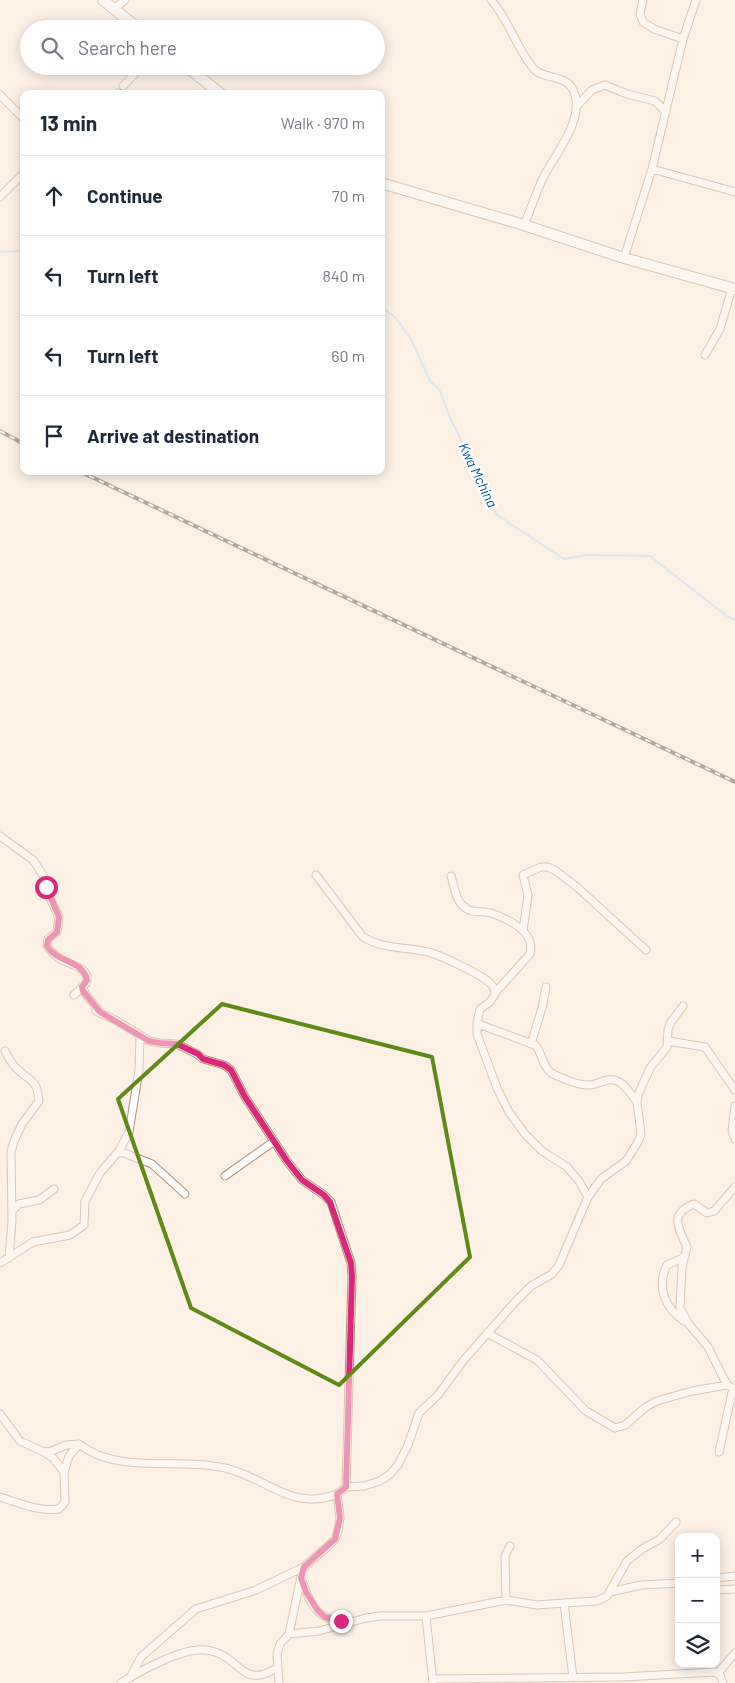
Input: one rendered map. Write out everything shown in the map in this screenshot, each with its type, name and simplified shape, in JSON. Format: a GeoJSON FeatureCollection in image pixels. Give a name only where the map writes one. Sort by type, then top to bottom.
{"type":"FeatureCollection","features":[{"type":"Feature","properties":{"kind":"street"},"geometry":{"type":"LineString","coordinates":[[103,0],[128,20]]}},
{"type":"Feature","properties":{"kind":"street"},"geometry":{"type":"LineString","coordinates":[[114,9],[125,0]]}},
{"type":"Feature","properties":{"kind":"street"},"geometry":{"type":"LineString","coordinates":[[491,0],[505,19],[517,45],[534,70],[571,86],[575,96],[576,107],[570,130],[544,176],[524,225]]}},
{"type":"Feature","properties":{"kind":"street"},"geometry":{"type":"LineString","coordinates":[[643,0],[640,14],[642,22],[654,29],[683,39]]}},
{"type":"Feature","properties":{"kind":"street"},"geometry":{"type":"LineString","coordinates":[[689,0],[690,17]]}},
{"type":"Feature","properties":{"kind":"street"},"geometry":{"type":"LineString","coordinates":[[624,258],[652,169],[683,39],[696,0]]}},
{"type":"Feature","properties":{"kind":"street"},"geometry":{"type":"LineString","coordinates":[[123,86],[133,75]]}},
{"type":"Feature","properties":{"kind":"street"},"geometry":{"type":"LineString","coordinates":[[197,75],[216,90]]}},
{"type":"Feature","properties":{"kind":"street"},"geometry":{"type":"LineString","coordinates":[[576,107],[592,90],[605,85],[655,102],[666,112]]}},
{"type":"Feature","properties":{"kind":"street"},"geometry":{"type":"LineString","coordinates":[[0,95],[20,115]]}},
{"type":"Feature","properties":{"kind":"street"},"geometry":{"type":"LineString","coordinates":[[652,169],[735,192]]}},
{"type":"Feature","properties":{"kind":"street"},"geometry":{"type":"LineString","coordinates":[[0,197],[20,177]]}},
{"type":"Feature","properties":{"kind":"street"},"geometry":{"type":"LineString","coordinates":[[385,184],[524,225],[624,258],[733,289],[720,329],[705,355]]}},
{"type":"Feature","properties":{"kind":"street"},"geometry":{"type":"LineString","coordinates":[[0,836],[33,860],[43,874],[47,892],[59,917],[57,932],[48,940],[47,946],[54,954],[82,970],[87,980],[74,995]]}},
{"type":"Feature","properties":{"kind":"street"},"geometry":{"type":"LineString","coordinates":[[523,931],[528,895],[524,875],[536,868],[548,867],[572,884],[646,950]]}},
{"type":"Feature","properties":{"kind":"street"},"geometry":{"type":"LineString","coordinates":[[316,876],[363,937],[371,942],[382,945],[412,949],[436,955],[488,981],[495,993]]}},
{"type":"Feature","properties":{"kind":"street"},"geometry":{"type":"LineString","coordinates":[[451,876],[457,897],[465,907],[473,912],[491,914],[517,926],[523,931],[530,943],[530,954],[495,993],[490,1002],[480,1009],[477,1034],[496,1088],[525,1134],[542,1151],[567,1167],[579,1181],[588,1196]]}},
{"type":"Feature","properties":{"kind":"street"},"geometry":{"type":"LineString","coordinates":[[82,987],[84,993],[98,1011],[140,1036],[149,1041],[177,1044],[198,1054],[203,1059],[224,1065],[231,1070],[245,1097],[273,1142],[302,1180],[324,1195],[330,1202],[351,1263],[352,1276],[346,1487]]}},
{"type":"Feature","properties":{"kind":"street"},"geometry":{"type":"LineString","coordinates":[[531,1044],[546,987]]}},
{"type":"Feature","properties":{"kind":"street"},"geometry":{"type":"LineString","coordinates":[[44,1452],[66,1445],[79,1444],[88,1452],[117,1460],[224,1468],[258,1481],[288,1496],[308,1499],[325,1498],[337,1494],[346,1487],[364,1486],[380,1481],[389,1475],[398,1465],[408,1445],[419,1413],[438,1395],[462,1361],[525,1291],[552,1274],[559,1265],[588,1196],[601,1179],[626,1161],[638,1142],[641,1134],[637,1102],[638,1095],[650,1068],[663,1053],[668,1042],[668,1030],[671,1022],[683,1006]]}},
{"type":"Feature","properties":{"kind":"street"},"geometry":{"type":"LineString","coordinates":[[477,1023],[531,1044],[538,1049],[545,1066],[551,1073],[589,1086],[610,1079],[614,1080],[624,1086],[637,1102]]}},
{"type":"Feature","properties":{"kind":"street"},"geometry":{"type":"LineString","coordinates":[[0,1263],[33,1242],[70,1235],[84,1225],[85,1202],[100,1173],[119,1151],[129,1132],[139,1070],[140,1036]]}},
{"type":"Feature","properties":{"kind":"street"},"geometry":{"type":"LineString","coordinates":[[668,1042],[705,1047],[735,1090]]}},
{"type":"Feature","properties":{"kind":"street"},"geometry":{"type":"LineString","coordinates":[[4,1050],[17,1069],[30,1077],[36,1086],[39,1101],[22,1124],[12,1147],[10,1165],[12,1211],[9,1258]]}},
{"type":"Feature","properties":{"kind":"street"},"geometry":{"type":"LineString","coordinates":[[735,1106],[732,1131],[735,1139]]}},
{"type":"Feature","properties":{"kind":"street"},"geometry":{"type":"LineString","coordinates":[[225,1176],[273,1142]]}},
{"type":"Feature","properties":{"kind":"street"},"geometry":{"type":"LineString","coordinates":[[119,1151],[152,1164],[185,1194]]}},
{"type":"Feature","properties":{"kind":"street"},"geometry":{"type":"LineString","coordinates":[[719,1452],[732,1387],[708,1347],[688,1323],[680,1308],[682,1267],[687,1247],[677,1225],[682,1212],[688,1206],[694,1204],[707,1213],[714,1211],[735,1186]]}},
{"type":"Feature","properties":{"kind":"street"},"geometry":{"type":"LineString","coordinates":[[12,1211],[18,1205],[37,1200],[54,1189]]}},
{"type":"Feature","properties":{"kind":"street"},"geometry":{"type":"LineString","coordinates":[[684,1257],[667,1265],[663,1276],[662,1292],[665,1300],[680,1318],[688,1323]]}},
{"type":"Feature","properties":{"kind":"street"},"geometry":{"type":"LineString","coordinates":[[488,1334],[537,1360],[586,1411],[615,1428],[625,1425],[646,1407],[657,1402],[692,1392],[732,1387]]}},
{"type":"Feature","properties":{"kind":"street"},"geometry":{"type":"LineString","coordinates":[[0,1414],[20,1441],[53,1458],[64,1472]]}},
{"type":"Feature","properties":{"kind":"street"},"geometry":{"type":"LineString","coordinates":[[0,1497],[49,1511],[60,1509],[65,1502],[64,1472],[68,1456],[79,1444]]}},
{"type":"Feature","properties":{"kind":"street"},"geometry":{"type":"LineString","coordinates":[[131,1676],[141,1657],[196,1609],[256,1590],[304,1567],[335,1539],[340,1518],[337,1494]]}},
{"type":"Feature","properties":{"kind":"street"},"geometry":{"type":"LineString","coordinates":[[289,1634],[319,1631],[350,1624],[366,1618],[380,1616],[426,1616],[506,1600],[537,1605],[597,1601],[607,1596],[610,1592],[627,1561],[642,1549],[660,1539],[676,1522]]}},
{"type":"Feature","properties":{"kind":"street"},"geometry":{"type":"LineString","coordinates":[[506,1600],[505,1556],[510,1546]]}},
{"type":"Feature","properties":{"kind":"street"},"geometry":{"type":"LineString","coordinates":[[279,1683],[277,1654],[280,1644],[289,1634],[304,1567]]}},
{"type":"Feature","properties":{"kind":"street"},"geometry":{"type":"LineString","coordinates":[[720,1578],[735,1576]]}},
{"type":"Feature","properties":{"kind":"street"},"geometry":{"type":"LineString","coordinates":[[301,1578],[306,1592],[318,1611],[325,1617],[350,1624]]}},
{"type":"Feature","properties":{"kind":"street"},"geometry":{"type":"LineString","coordinates":[[610,1592],[641,1585],[675,1584]]}},
{"type":"Feature","properties":{"kind":"street"},"geometry":{"type":"LineString","coordinates":[[720,1590],[735,1589]]}},
{"type":"Feature","properties":{"kind":"street"},"geometry":{"type":"LineString","coordinates":[[564,1603],[573,1678]]}},
{"type":"Feature","properties":{"kind":"street"},"geometry":{"type":"LineString","coordinates":[[426,1616],[433,1681],[512,1681],[718,1673],[735,1653]]}},
{"type":"Feature","properties":{"kind":"street"},"geometry":{"type":"LineString","coordinates":[[121,1683],[153,1665],[190,1651],[216,1652],[227,1658],[243,1672],[252,1675],[262,1675],[278,1668]]}},
{"type":"Feature","properties":{"kind":"street"},"geometry":{"type":"LineString","coordinates":[[718,1673],[723,1683]]}},
{"type":"Feature","properties":{"kind":"highlighted area"},"geometry":{"type":"Polygon","coordinates":[[[222,1004],[432,1057],[470,1257],[339,1385],[191,1308],[118,1099],[222,1004]]]}},
{"type":"Feature","properties":{"kind":"waterway","name":"Kwa Mchina"},"geometry":{"type":"LineString","coordinates":[[0,252],[20,251]]}},
{"type":"Feature","properties":{"kind":"waterway","name":"Kwa Mchina"},"geometry":{"type":"LineString","coordinates":[[385,310],[396,318],[411,339],[430,381],[439,389],[449,415],[497,515],[564,559],[587,555],[650,556],[724,614],[735,620]]}},
{"type":"Feature","properties":{"kind":"railway"},"geometry":{"type":"LineString","coordinates":[[0,431],[20,442]]}},
{"type":"Feature","properties":{"kind":"railway"},"geometry":{"type":"LineString","coordinates":[[87,475],[735,782]]}},
{"type":"Feature","properties":{"kind":"route"},"geometry":{"type":"LineString","coordinates":[[46,887],[59,917],[59,928],[48,940],[47,946],[50,951],[62,960],[74,964],[82,970],[87,980],[82,987],[83,991],[90,1001],[100,1012],[149,1041],[177,1044],[198,1054],[200,1058],[224,1065],[231,1070],[245,1097],[273,1142],[302,1180],[324,1195],[333,1209],[351,1263],[352,1276],[346,1487],[337,1494],[340,1518],[335,1539],[304,1567],[301,1578],[306,1592],[318,1611],[325,1617],[341,1621]]}}]}
